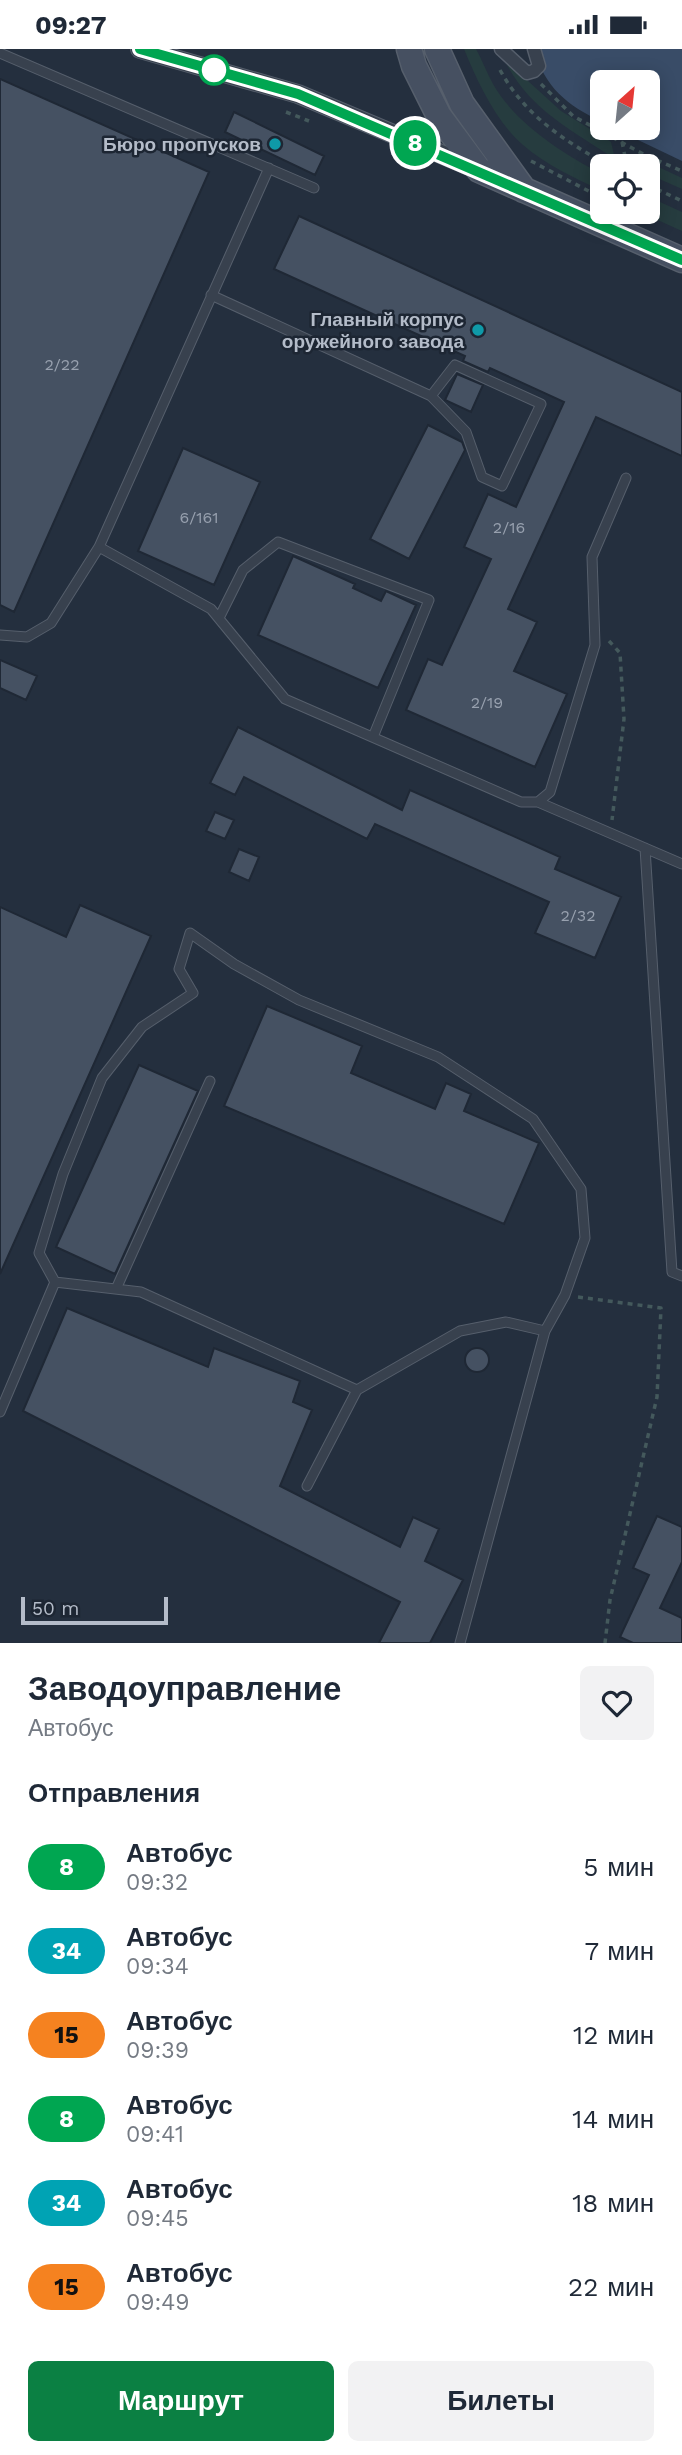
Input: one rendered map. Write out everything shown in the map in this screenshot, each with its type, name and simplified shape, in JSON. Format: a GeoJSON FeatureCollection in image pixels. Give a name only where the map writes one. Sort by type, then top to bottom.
{"type":"FeatureCollection","features":[{"type":"Feature","properties":{"kind":"main road"},"geometry":{"type":"LineString","coordinates":[[409,49],[414,66],[439,116],[479,170],[682,260]]}},
{"type":"Feature","properties":{"kind":"main road"},"geometry":{"type":"LineString","coordinates":[[437,49],[461,104],[524,190]]}},
{"type":"Feature","properties":{"kind":"street"},"geometry":{"type":"LineString","coordinates":[[140,49],[298,94],[479,170]]}},
{"type":"Feature","properties":{"kind":"street"},"geometry":{"type":"LineString","coordinates":[[501,49],[527,73],[539,66],[534,49]]}},
{"type":"Feature","properties":{"kind":"lane"},"geometry":{"type":"LineString","coordinates":[[0,53],[314,188]]}},
{"type":"Feature","properties":{"kind":"lane"},"geometry":{"type":"LineString","coordinates":[[0,635],[26,637],[51,623],[99,547],[269,167]]}},
{"type":"Feature","properties":{"kind":"lane"},"geometry":{"type":"LineString","coordinates":[[212,295],[431,395],[466,432],[482,477],[502,486],[541,404],[455,365],[431,395]]}},
{"type":"Feature","properties":{"kind":"lane"},"geometry":{"type":"LineString","coordinates":[[538,802],[550,792],[595,645],[592,557],[626,478]]}},
{"type":"Feature","properties":{"kind":"lane"},"geometry":{"type":"LineString","coordinates":[[219,618],[243,570],[278,542],[429,600],[373,737]]}},
{"type":"Feature","properties":{"kind":"lane"},"geometry":{"type":"LineString","coordinates":[[99,547],[211,609],[285,699],[521,801],[538,802],[682,864]]}},
{"type":"Feature","properties":{"kind":"lane"},"geometry":{"type":"LineString","coordinates":[[645,848],[672,1272],[682,1276]]}},
{"type":"Feature","properties":{"kind":"lane"},"geometry":{"type":"LineString","coordinates":[[55,1282],[39,1253],[63,1174],[102,1077],[142,1027],[193,993],[179,969],[190,933],[234,964],[299,1000],[438,1057],[533,1119],[581,1189],[585,1238],[565,1295],[545,1331],[460,1643]]}},
{"type":"Feature","properties":{"kind":"lane"},"geometry":{"type":"LineString","coordinates":[[116,1289],[210,1081]]}},
{"type":"Feature","properties":{"kind":"lane"},"geometry":{"type":"LineString","coordinates":[[55,1282],[141,1292],[357,1390]]}},
{"type":"Feature","properties":{"kind":"lane"},"geometry":{"type":"LineString","coordinates":[[0,1412],[55,1282]]}},
{"type":"Feature","properties":{"kind":"lane"},"geometry":{"type":"LineString","coordinates":[[307,1486],[357,1390],[460,1331],[506,1322],[545,1331]]}},
{"type":"Feature","properties":{"kind":"path"},"geometry":{"type":"LineString","coordinates":[[498,68],[511,91],[534,117],[590,155]]}},
{"type":"Feature","properties":{"kind":"path"},"geometry":{"type":"LineString","coordinates":[[540,83],[573,116],[682,171]]}},
{"type":"Feature","properties":{"kind":"path"},"geometry":{"type":"LineString","coordinates":[[622,142],[624,154]]}},
{"type":"Feature","properties":{"kind":"path"},"geometry":{"type":"LineString","coordinates":[[554,174],[590,192]]}},
{"type":"Feature","properties":{"kind":"path"},"geometry":{"type":"LineString","coordinates":[[660,191],[682,201]]}},
{"type":"Feature","properties":{"kind":"path"},"geometry":{"type":"LineString","coordinates":[[594,628],[620,653],[624,719],[610,833]]}},
{"type":"Feature","properties":{"kind":"path"},"geometry":{"type":"LineString","coordinates":[[565,1295],[661,1308],[657,1397],[610,1600],[605,1643]]}},
{"type":"Feature","properties":{"kind":"green space"},"geometry":{"type":"Polygon","coordinates":[[[464,49],[476,49],[493,84],[514,112],[556,147],[590,167],[590,185],[551,165],[513,136],[488,100],[464,49]]]}},
{"type":"Feature","properties":{"kind":"green space"},"geometry":{"type":"Polygon","coordinates":[[[504,59],[561,111],[590,129],[590,140],[611,142],[614,154],[607,154],[552,117],[525,91],[504,59]]]}},
{"type":"Feature","properties":{"kind":"green space"},"geometry":{"type":"Polygon","coordinates":[[[660,168],[682,178],[682,189],[660,179],[660,168]]]}},
{"type":"Feature","properties":{"kind":"green space"},"geometry":{"type":"Polygon","coordinates":[[[660,202],[682,212],[682,231],[660,221],[660,202]]]}},
{"type":"Feature","properties":{"kind":"water"},"geometry":{"type":"Polygon","coordinates":[[[534,49],[682,49],[682,161],[638,140],[660,140],[660,70],[590,70],[590,116],[559,94],[539,63],[534,49]]]}},
{"type":"Feature","properties":{"kind":"building"},"geometry":{"type":"Polygon","coordinates":[[[0,79],[209,172],[14,612],[0,605],[0,79]]]}},
{"type":"Feature","properties":{"kind":"building","name":"Бюро пропусков"},"geometry":{"type":"Polygon","coordinates":[[[234,112],[324,156],[315,175],[225,132],[234,112]]]}},
{"type":"Feature","properties":{"kind":"building"},"geometry":{"type":"Polygon","coordinates":[[[299,216],[682,392],[682,456],[596,417],[508,609],[537,622],[514,671],[567,694],[535,767],[406,710],[428,659],[442,665],[491,559],[464,547],[488,494],[516,507],[564,402],[490,368],[488,372],[463,361],[465,356],[274,269],[299,216]]]}},
{"type":"Feature","properties":{"kind":"building"},"geometry":{"type":"Polygon","coordinates":[[[457,374],[483,385],[471,412],[445,400],[457,374]]]}},
{"type":"Feature","properties":{"kind":"building"},"geometry":{"type":"Polygon","coordinates":[[[428,425],[462,442],[465,450],[409,559],[370,539],[428,425]]]}},
{"type":"Feature","properties":{"kind":"building"},"geometry":{"type":"Polygon","coordinates":[[[183,448],[260,482],[214,585],[138,551],[183,448]]]}},
{"type":"Feature","properties":{"kind":"building"},"geometry":{"type":"Polygon","coordinates":[[[293,556],[355,584],[353,588],[381,601],[386,591],[416,605],[378,688],[258,635],[293,556]]]}},
{"type":"Feature","properties":{"kind":"building"},"geometry":{"type":"Polygon","coordinates":[[[0,660],[37,676],[26,700],[0,688],[0,660]]]}},
{"type":"Feature","properties":{"kind":"building"},"geometry":{"type":"Polygon","coordinates":[[[238,727],[402,810],[410,790],[560,857],[555,869],[621,897],[595,958],[535,933],[549,902],[375,824],[367,839],[244,777],[235,795],[210,783],[238,727]]]}},
{"type":"Feature","properties":{"kind":"building"},"geometry":{"type":"Polygon","coordinates":[[[215,812],[234,820],[225,839],[206,831],[215,812]]]}},
{"type":"Feature","properties":{"kind":"building"},"geometry":{"type":"Polygon","coordinates":[[[239,849],[259,857],[249,881],[229,872],[239,849]]]}},
{"type":"Feature","properties":{"kind":"building"},"geometry":{"type":"Polygon","coordinates":[[[80,905],[151,936],[0,1274],[0,907],[66,937],[80,905]]]}},
{"type":"Feature","properties":{"kind":"building"},"geometry":{"type":"Polygon","coordinates":[[[267,1006],[362,1046],[351,1073],[435,1109],[446,1083],[471,1094],[464,1111],[539,1143],[504,1224],[224,1106],[267,1006]]]}},
{"type":"Feature","properties":{"kind":"building"},"geometry":{"type":"Polygon","coordinates":[[[139,1065],[198,1091],[115,1274],[56,1247],[139,1065]]]}},
{"type":"Feature","properties":{"kind":"building"},"geometry":{"type":"Polygon","coordinates":[[[67,1308],[208,1367],[214,1348],[300,1381],[293,1402],[312,1410],[280,1486],[400,1547],[413,1517],[439,1529],[425,1561],[463,1580],[430,1643],[379,1643],[400,1602],[23,1411],[67,1308]]]}},
{"type":"Feature","properties":{"kind":"building"},"geometry":{"type":"Polygon","coordinates":[[[472,1348],[482,1348],[489,1355],[489,1365],[482,1372],[472,1372],[465,1365],[465,1355],[472,1348]]]}},
{"type":"Feature","properties":{"kind":"building"},"geometry":{"type":"Polygon","coordinates":[[[657,1516],[682,1527],[682,1562],[660,1608],[682,1618],[682,1643],[633,1643],[620,1637],[649,1575],[633,1568],[657,1516]]]}},
{"type":"Feature","properties":{"kind":"bus line","name":"8"},"geometry":{"type":"LineString","coordinates":[[140,49],[298,94],[682,260]]}},
{"type":"Feature","properties":{"kind":"place","name":"Бюро пропусков"},"geometry":{"type":"Point","coordinates":[275,144]}},
{"type":"Feature","properties":{"kind":"place","name":"Главный корпус оружейного завода"},"geometry":{"type":"Point","coordinates":[478,330]}}]}
